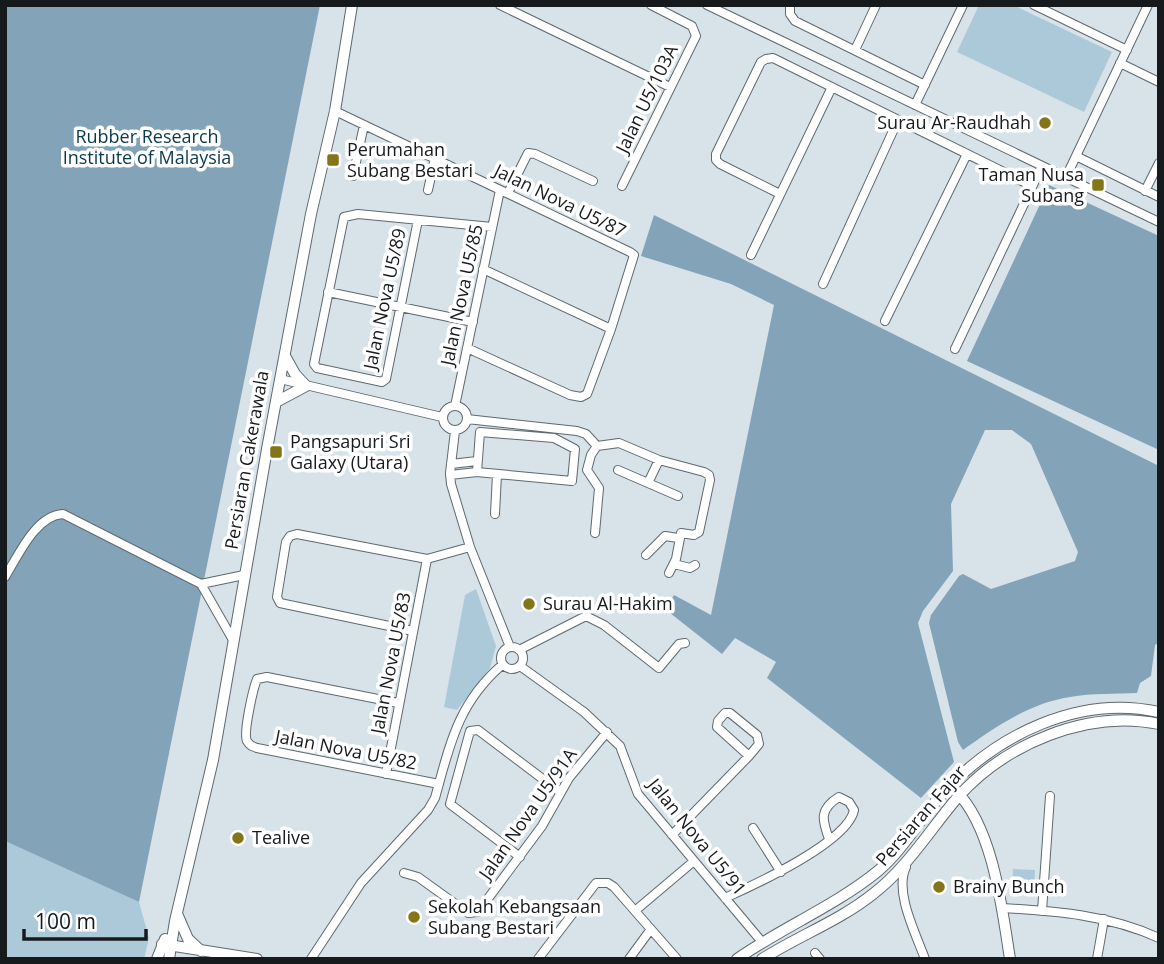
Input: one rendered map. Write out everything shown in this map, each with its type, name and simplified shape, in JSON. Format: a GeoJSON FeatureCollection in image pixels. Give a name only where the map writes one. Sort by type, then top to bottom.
{"type":"FeatureCollection","features":[{"type":"Feature","properties":{"kind":"street","name":"Persiaran Cakerawala"},"geometry":{"type":"LineString","coordinates":[[158,959],[167,945],[176,917],[213,760],[280,379],[311,214],[335,111],[352,5]]}},
{"type":"Feature","properties":{"kind":"street"},"geometry":{"type":"LineString","coordinates":[[500,5],[670,88]]}},
{"type":"Feature","properties":{"kind":"street","name":"Jalan U5/103A"},"geometry":{"type":"LineString","coordinates":[[622,186],[696,36],[692,26],[651,5]]}},
{"type":"Feature","properties":{"kind":"street"},"geometry":{"type":"LineString","coordinates":[[707,5],[1159,222]]}},
{"type":"Feature","properties":{"kind":"street"},"geometry":{"type":"LineString","coordinates":[[790,5],[790,14],[795,21],[925,85]]}},
{"type":"Feature","properties":{"kind":"street"},"geometry":{"type":"LineString","coordinates":[[855,50],[876,5]]}},
{"type":"Feature","properties":{"kind":"street"},"geometry":{"type":"LineString","coordinates":[[915,105],[963,5]]}},
{"type":"Feature","properties":{"kind":"street"},"geometry":{"type":"LineString","coordinates":[[1034,5],[1054,9],[1127,50]]}},
{"type":"Feature","properties":{"kind":"street"},"geometry":{"type":"LineString","coordinates":[[1066,177],[1149,5]]}},
{"type":"Feature","properties":{"kind":"street"},"geometry":{"type":"LineString","coordinates":[[780,194],[720,164],[716,154],[761,62],[773,58],[1032,186]]}},
{"type":"Feature","properties":{"kind":"street"},"geometry":{"type":"LineString","coordinates":[[1121,63],[1159,82]]}},
{"type":"Feature","properties":{"kind":"street"},"geometry":{"type":"LineString","coordinates":[[751,255],[832,87]]}},
{"type":"Feature","properties":{"kind":"street","name":"Jalan Nova U5/87"},"geometry":{"type":"LineString","coordinates":[[335,111],[632,253],[634,261],[591,389],[587,394],[581,397],[570,395],[467,348]]}},
{"type":"Feature","properties":{"kind":"street"},"geometry":{"type":"LineString","coordinates":[[823,284],[898,120]]}},
{"type":"Feature","properties":{"kind":"street"},"geometry":{"type":"LineString","coordinates":[[353,176],[364,125]]}},
{"type":"Feature","properties":{"kind":"street","name":"Jalan Nova U5/85"},"geometry":{"type":"LineString","coordinates":[[455,406],[492,227],[504,191],[528,153],[593,181]]}},
{"type":"Feature","properties":{"kind":"street"},"geometry":{"type":"LineString","coordinates":[[885,321],[967,154]]}},
{"type":"Feature","properties":{"kind":"street"},"geometry":{"type":"LineString","coordinates":[[1076,156],[1159,197]]}},
{"type":"Feature","properties":{"kind":"street"},"geometry":{"type":"LineString","coordinates":[[428,190],[435,158]]}},
{"type":"Feature","properties":{"kind":"street"},"geometry":{"type":"LineString","coordinates":[[1145,191],[1159,163]]}},
{"type":"Feature","properties":{"kind":"street"},"geometry":{"type":"LineString","coordinates":[[956,349],[1042,166]]}},
{"type":"Feature","properties":{"kind":"street","name":"Jalan Nova U5/89"},"geometry":{"type":"LineString","coordinates":[[418,220],[386,379],[382,382],[320,370],[314,364],[344,217],[358,214],[492,227]]}},
{"type":"Feature","properties":{"kind":"street"},"geometry":{"type":"LineString","coordinates":[[483,269],[611,329]]}},
{"type":"Feature","properties":{"kind":"street"},"geometry":{"type":"LineString","coordinates":[[328,292],[473,322]]}},
{"type":"Feature","properties":{"kind":"street"},"geometry":{"type":"LineString","coordinates":[[285,356],[295,374],[306,386]]}},
{"type":"Feature","properties":{"kind":"street"},"geometry":{"type":"LineString","coordinates":[[280,379],[443,417]]}},
{"type":"Feature","properties":{"kind":"street"},"geometry":{"type":"LineString","coordinates":[[276,402],[306,386]]}},
{"type":"Feature","properties":{"kind":"street"},"geometry":{"type":"LineString","coordinates":[[455,431],[444,425],[445,410],[455,406],[462,409],[467,419]]}},
{"type":"Feature","properties":{"kind":"street"},"geometry":{"type":"LineString","coordinates":[[455,431],[462,428],[467,419]]}},
{"type":"Feature","properties":{"kind":"street"},"geometry":{"type":"LineString","coordinates":[[467,419],[577,430],[586,434],[597,446]]}},
{"type":"Feature","properties":{"kind":"street"},"geometry":{"type":"LineString","coordinates":[[455,431],[450,475],[470,547],[510,647],[519,650],[523,656],[520,666],[511,670],[502,665],[500,655],[510,647]]}},
{"type":"Feature","properties":{"kind":"street"},"geometry":{"type":"LineString","coordinates":[[450,475],[477,472],[572,481],[575,449],[554,438],[480,432],[477,472]]}},
{"type":"Feature","properties":{"kind":"street"},"geometry":{"type":"LineString","coordinates":[[595,533],[599,488],[587,470],[597,446],[619,443],[659,460],[704,472],[709,475],[710,480],[699,532],[694,535],[681,533],[674,564],[669,573]]}},
{"type":"Feature","properties":{"kind":"street"},"geometry":{"type":"LineString","coordinates":[[648,484],[659,460]]}},
{"type":"Feature","properties":{"kind":"street"},"geometry":{"type":"LineString","coordinates":[[451,464],[477,461]]}},
{"type":"Feature","properties":{"kind":"street"},"geometry":{"type":"LineString","coordinates":[[618,470],[677,496]]}},
{"type":"Feature","properties":{"kind":"street"},"geometry":{"type":"LineString","coordinates":[[495,514],[497,474]]}},
{"type":"Feature","properties":{"kind":"street"},"geometry":{"type":"LineString","coordinates":[[5,577],[42,522],[55,514],[63,513],[201,584],[233,640]]}},
{"type":"Feature","properties":{"kind":"street"},"geometry":{"type":"LineString","coordinates":[[413,631],[280,603],[278,597],[286,542],[290,536],[297,534],[427,559],[470,547]]}},
{"type":"Feature","properties":{"kind":"street"},"geometry":{"type":"LineString","coordinates":[[646,555],[665,536],[678,538]]}},
{"type":"Feature","properties":{"kind":"street","name":"Jalan Nova U5/83"},"geometry":{"type":"LineString","coordinates":[[386,774],[427,559]]}},
{"type":"Feature","properties":{"kind":"street"},"geometry":{"type":"LineString","coordinates":[[674,564],[690,568],[695,565]]}},
{"type":"Feature","properties":{"kind":"street"},"geometry":{"type":"LineString","coordinates":[[201,584],[244,575]]}},
{"type":"Feature","properties":{"kind":"street"},"geometry":{"type":"LineString","coordinates":[[519,650],[586,616],[604,625],[659,668],[678,644],[685,643]]}},
{"type":"Feature","properties":{"kind":"street"},"geometry":{"type":"LineString","coordinates":[[312,959],[361,883],[428,810],[461,714],[476,691],[502,665]]}},
{"type":"Feature","properties":{"kind":"street","name":"Jalan Nova U5/91"},"geometry":{"type":"LineString","coordinates":[[520,666],[607,732],[620,747],[638,794],[762,942]]}},
{"type":"Feature","properties":{"kind":"street","name":"Jalan Nova U5/82"},"geometry":{"type":"LineString","coordinates":[[398,703],[267,677],[257,679],[246,736],[252,746],[439,784]]}},
{"type":"Feature","properties":{"kind":"street"},"geometry":{"type":"LineString","coordinates":[[737,959],[855,888],[880,869],[900,849],[951,786],[992,751],[1023,732],[1077,712],[1110,708],[1159,712]]}},
{"type":"Feature","properties":{"kind":"street"},"geometry":{"type":"LineString","coordinates":[[672,835],[749,756],[760,744],[759,738],[730,713],[725,713],[718,721],[717,727],[749,756]]}},
{"type":"Feature","properties":{"kind":"street","name":"Persiaran Fajar"},"geometry":{"type":"LineString","coordinates":[[762,959],[874,894],[910,858],[960,795],[979,776],[1007,756],[1039,740],[1096,723],[1128,721],[1159,724]]}},
{"type":"Feature","properties":{"kind":"street"},"geometry":{"type":"LineString","coordinates":[[520,857],[450,804],[469,735],[473,730],[478,730],[560,792]]}},
{"type":"Feature","properties":{"kind":"street","name":"Jalan Nova U5/91A"},"geometry":{"type":"LineString","coordinates":[[404,873],[418,877],[472,914],[478,912],[542,826],[576,769],[607,732]]}},
{"type":"Feature","properties":{"kind":"street"},"geometry":{"type":"LineString","coordinates":[[972,815],[969,798],[979,776]]}},
{"type":"Feature","properties":{"kind":"street"},"geometry":{"type":"LineString","coordinates":[[951,786],[972,815],[991,858],[1010,959]]}},
{"type":"Feature","properties":{"kind":"street"},"geometry":{"type":"LineString","coordinates":[[1042,911],[1049,796]]}},
{"type":"Feature","properties":{"kind":"street"},"geometry":{"type":"LineString","coordinates":[[725,898],[811,855],[829,839],[852,818],[854,810],[849,802],[839,797],[830,803],[825,812],[823,821],[829,839]]}},
{"type":"Feature","properties":{"kind":"street"},"geometry":{"type":"LineString","coordinates":[[951,807],[972,815]]}},
{"type":"Feature","properties":{"kind":"street"},"geometry":{"type":"LineString","coordinates":[[753,828],[780,872]]}},
{"type":"Feature","properties":{"kind":"street"},"geometry":{"type":"LineString","coordinates":[[910,858],[902,874],[902,894],[925,959]]}},
{"type":"Feature","properties":{"kind":"street"},"geometry":{"type":"LineString","coordinates":[[636,911],[694,861]]}},
{"type":"Feature","properties":{"kind":"street"},"geometry":{"type":"LineString","coordinates":[[538,959],[596,883],[608,883],[614,887],[677,959]]}},
{"type":"Feature","properties":{"kind":"street"},"geometry":{"type":"LineString","coordinates":[[874,894],[893,886],[902,894]]}},
{"type":"Feature","properties":{"kind":"street"},"geometry":{"type":"LineString","coordinates":[[1002,908],[1104,919],[1136,927],[1159,938]]}},
{"type":"Feature","properties":{"kind":"street"},"geometry":{"type":"LineString","coordinates":[[176,917],[188,939],[201,951]]}},
{"type":"Feature","properties":{"kind":"street"},"geometry":{"type":"LineString","coordinates":[[1097,959],[1104,919]]}},
{"type":"Feature","properties":{"kind":"street"},"geometry":{"type":"LineString","coordinates":[[629,959],[651,929]]}},
{"type":"Feature","properties":{"kind":"street","name":"Persiaran Cakerawala"},"geometry":{"type":"LineString","coordinates":[[167,945],[169,959]]}},
{"type":"Feature","properties":{"kind":"street"},"geometry":{"type":"LineString","coordinates":[[167,945],[257,959]]}},
{"type":"Feature","properties":{"kind":"shaded area"},"geometry":{"type":"Polygon","coordinates":[[[979,5],[1013,5],[1112,52],[1084,112],[957,52],[979,5]]]}},
{"type":"Feature","properties":{"kind":"shaded area"},"geometry":{"type":"Polygon","coordinates":[[[476,589],[496,646],[490,668],[457,710],[444,707],[465,595],[476,589]]]}},
{"type":"Feature","properties":{"kind":"shaded area"},"geometry":{"type":"Polygon","coordinates":[[[5,841],[139,902],[149,938],[144,959],[5,959],[5,841]]]}},
{"type":"Feature","properties":{"kind":"shaded area"},"geometry":{"type":"Polygon","coordinates":[[[1013,869],[1035,870],[1034,890],[1012,889],[1013,869]]]}},
{"type":"Feature","properties":{"kind":"green space","name":"Rubber Research Institute of Malaysia"},"geometry":{"type":"Polygon","coordinates":[[[5,5],[320,5],[139,902],[5,841],[5,5]]]}},
{"type":"Feature","properties":{"kind":"green space"},"geometry":{"type":"Polygon","coordinates":[[[1049,185],[1159,236],[1159,450],[967,361],[1049,185]]]}},
{"type":"Feature","properties":{"kind":"green space"},"geometry":{"type":"Polygon","coordinates":[[[654,215],[1159,466],[1159,642],[1155,645],[1151,676],[1140,683],[1137,693],[1087,695],[1055,700],[1014,717],[963,750],[958,742],[929,623],[931,615],[963,574],[991,589],[1075,561],[1078,552],[1031,444],[1012,430],[985,430],[951,504],[953,571],[923,611],[918,623],[954,762],[921,798],[767,678],[776,662],[735,638],[722,654],[665,609],[674,595],[711,615],[774,305],[731,284],[641,256],[654,215]]]}},
{"type":"Feature","properties":{"kind":"place","name":"Surau Ar-Raudhah"},"geometry":{"type":"Point","coordinates":[1045,123]}},
{"type":"Feature","properties":{"kind":"place","name":"Perumahan Subang Bestari"},"geometry":{"type":"Point","coordinates":[333,160]}},
{"type":"Feature","properties":{"kind":"place","name":"Taman Nusa Subang"},"geometry":{"type":"Point","coordinates":[1098,185]}},
{"type":"Feature","properties":{"kind":"place","name":"Pangsapuri Sri Galaxy (Utara)"},"geometry":{"type":"Point","coordinates":[276,452]}},
{"type":"Feature","properties":{"kind":"place","name":"Surau Al-Hakim"},"geometry":{"type":"Point","coordinates":[529,604]}},
{"type":"Feature","properties":{"kind":"place","name":"Tealive"},"geometry":{"type":"Point","coordinates":[238,838]}},
{"type":"Feature","properties":{"kind":"place","name":"Brainy Bunch"},"geometry":{"type":"Point","coordinates":[939,887]}},
{"type":"Feature","properties":{"kind":"place","name":"Sekolah Kebangsaan Subang Bestari"},"geometry":{"type":"Point","coordinates":[414,917]}}]}
